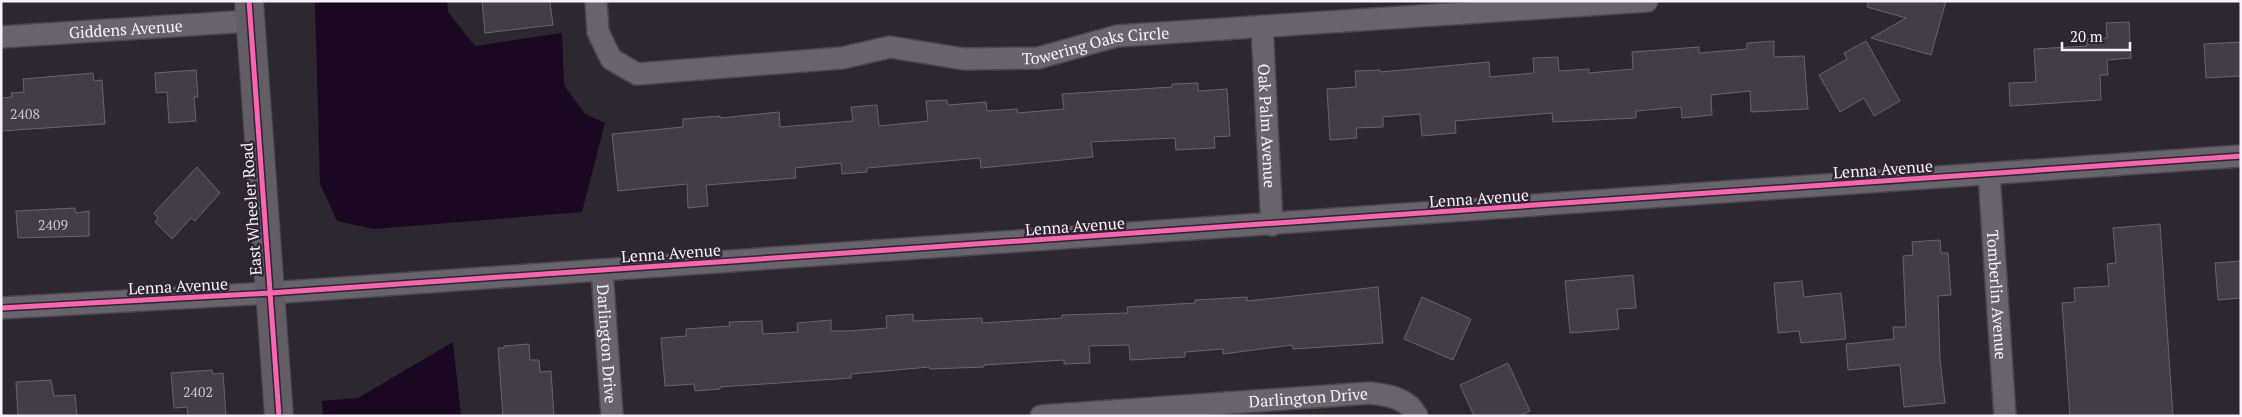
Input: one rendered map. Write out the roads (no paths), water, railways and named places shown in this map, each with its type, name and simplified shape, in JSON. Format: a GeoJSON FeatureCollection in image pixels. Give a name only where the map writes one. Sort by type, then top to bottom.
{"type":"FeatureCollection","features":[{"type":"Feature","properties":{"kind":"street","name":"Towering Oaks Circle"},"geometry":{"type":"LineString","coordinates":[[596,1],[598,32],[611,59],[637,74],[842,58],[890,47],[964,59],[1038,58],[1117,36],[1647,1]]}},
{"type":"Feature","properties":{"kind":"street","name":"Giddens Avenue"},"geometry":{"type":"LineString","coordinates":[[1,37],[250,11]]}},
{"type":"Feature","properties":{"kind":"street","name":"East Wheeler Road"},"geometry":{"type":"LineString","coordinates":[[250,11],[279,416]]}},
{"type":"Feature","properties":{"kind":"street","name":"Oak Palm Avenue"},"geometry":{"type":"LineString","coordinates":[[1262,26],[1272,225]]}},
{"type":"Feature","properties":{"kind":"street","name":"Lenna Avenue"},"geometry":{"type":"LineString","coordinates":[[1,308],[270,293],[1272,225],[2241,156]]}},
{"type":"Feature","properties":{"kind":"street","name":"Tomberlin Avenue"},"geometry":{"type":"LineString","coordinates":[[1989,174],[2005,416]]}},
{"type":"Feature","properties":{"kind":"street","name":"Darlington Drive"},"geometry":{"type":"LineString","coordinates":[[602,270],[612,416]]}},
{"type":"Feature","properties":{"kind":"street","name":"Darlington Drive"},"geometry":{"type":"LineString","coordinates":[[1041,416],[1370,393],[1390,395],[1403,401],[1417,416]]}}]}
